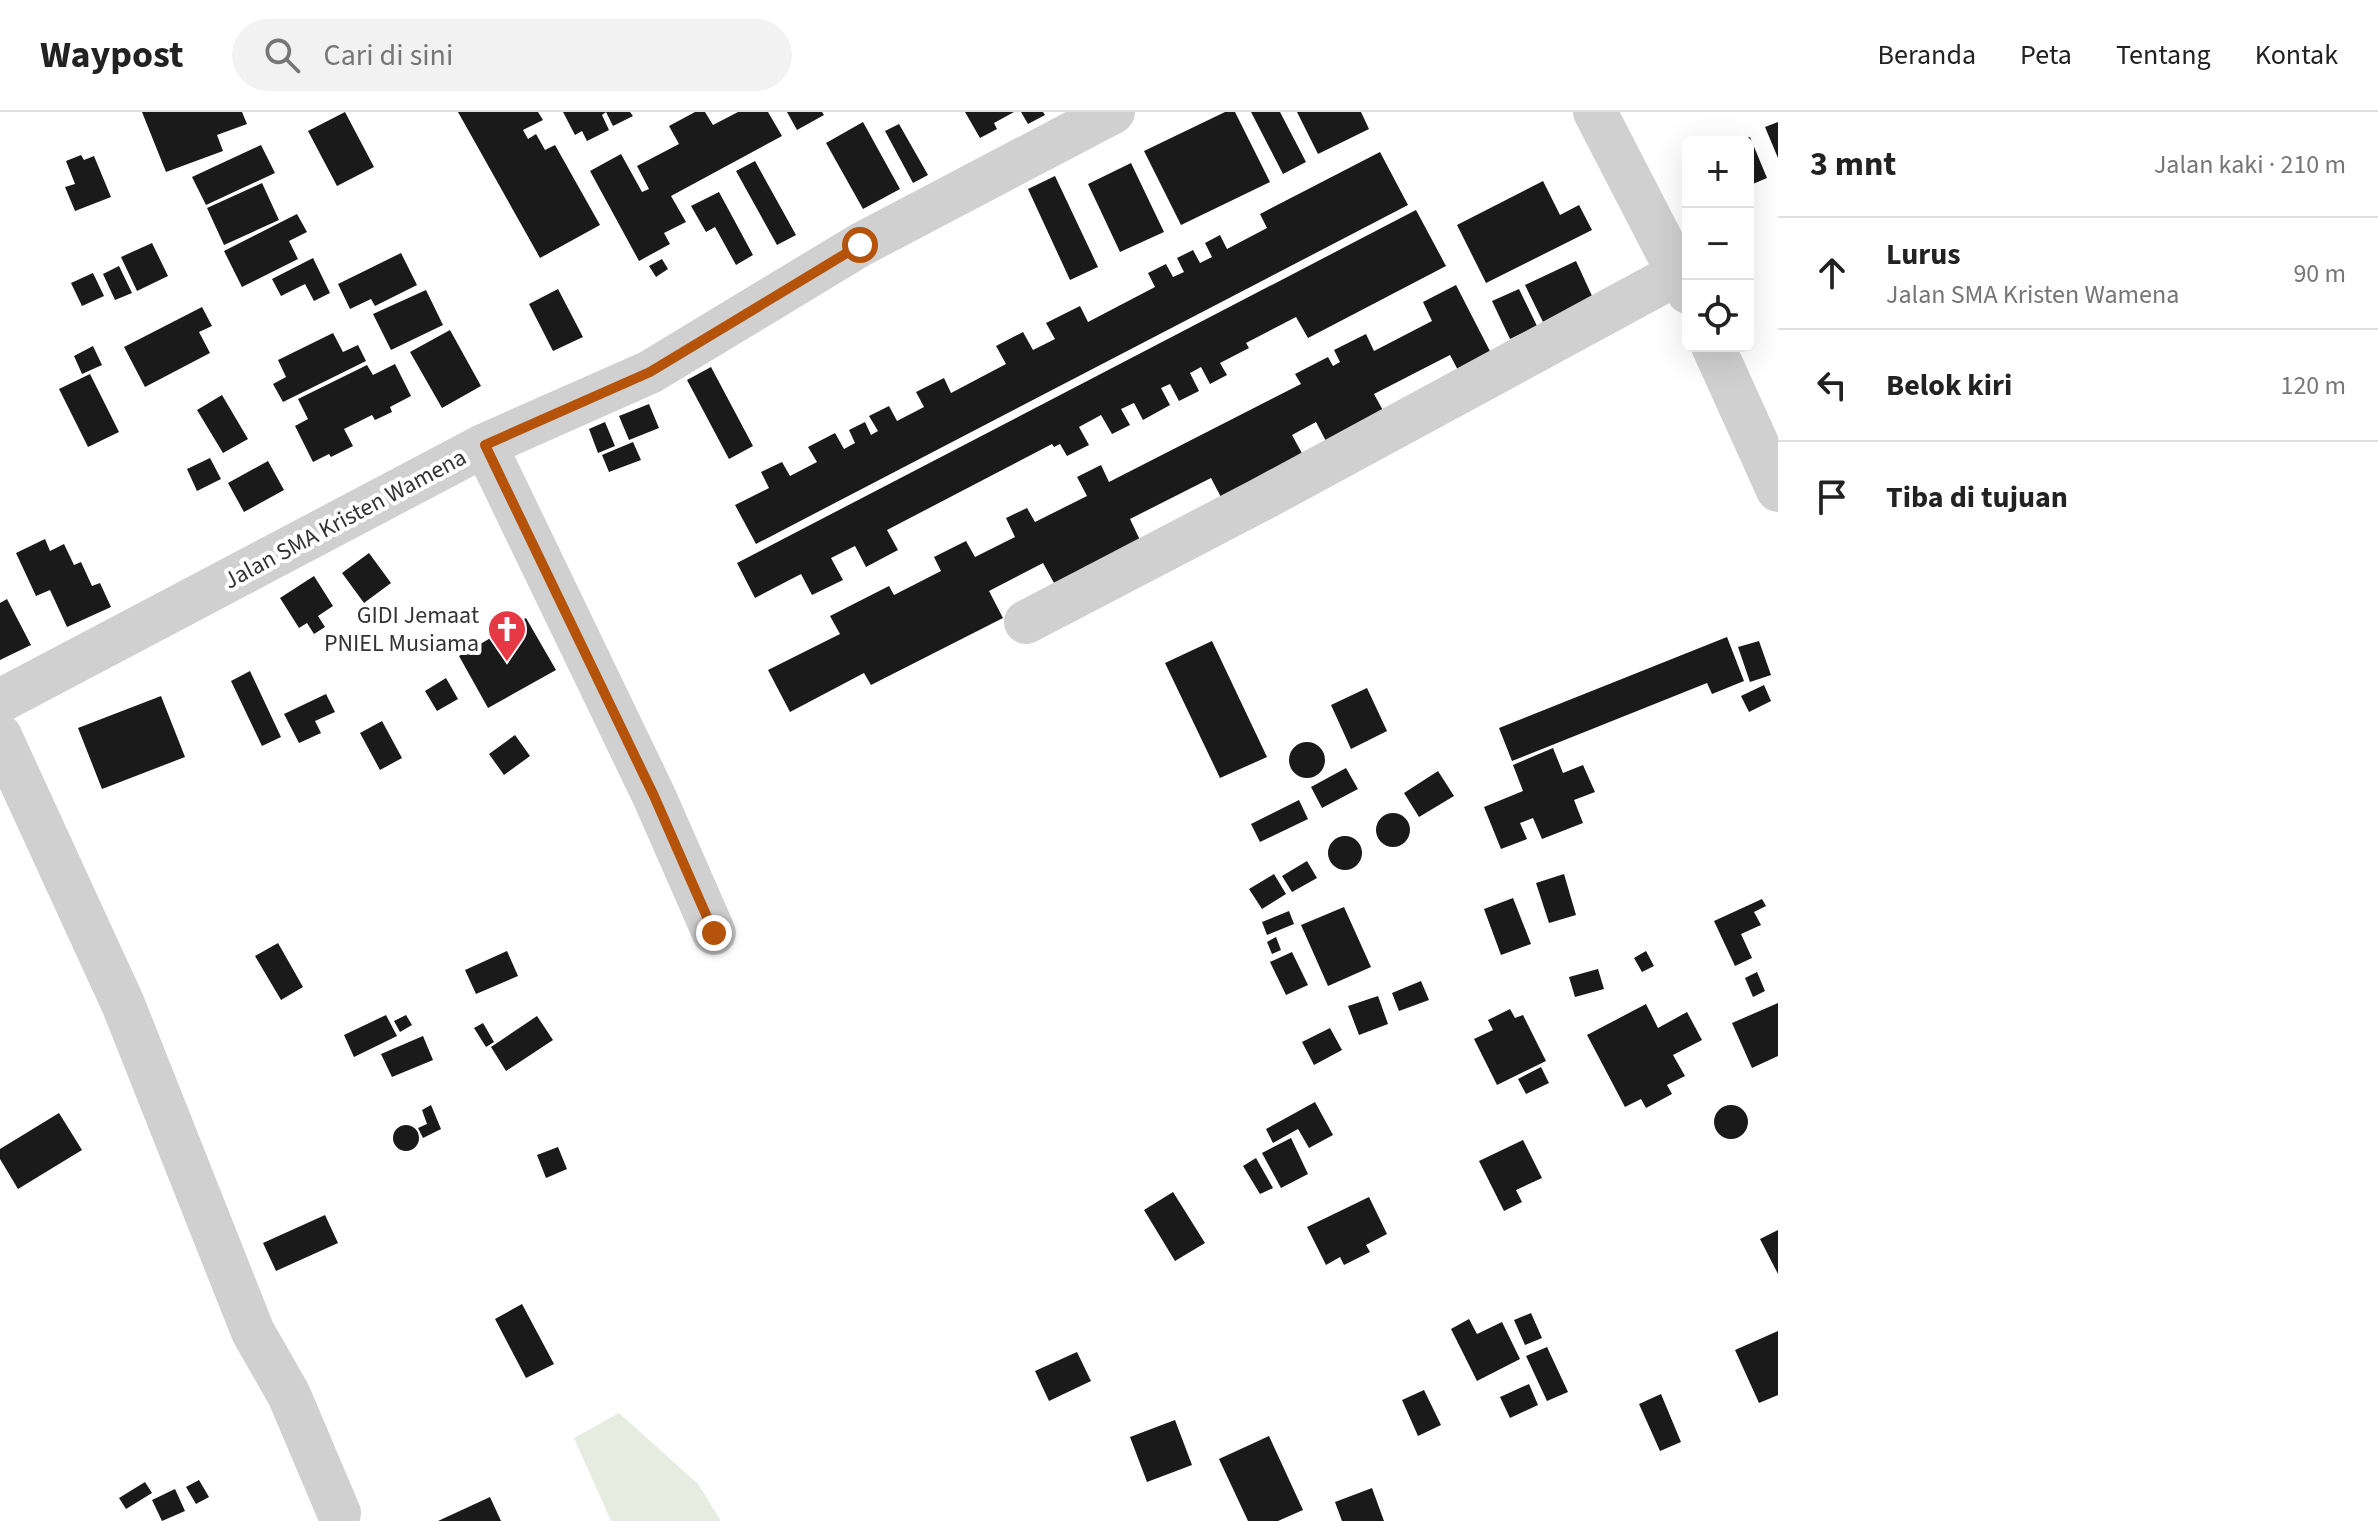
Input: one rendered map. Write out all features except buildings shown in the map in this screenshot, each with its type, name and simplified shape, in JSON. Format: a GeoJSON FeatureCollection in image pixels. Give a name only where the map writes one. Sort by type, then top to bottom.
{"type":"FeatureCollection","features":[{"type":"Feature","properties":{"kind":"street","name":"Jalan SMA Kristen Wamena"},"geometry":{"type":"LineString","coordinates":[[0,701],[485,445],[650,372],[860,245],[1113,112]]}},
{"type":"Feature","properties":{"kind":"street"},"geometry":{"type":"LineString","coordinates":[[1595,112],[1682,280]]}},
{"type":"Feature","properties":{"kind":"street"},"geometry":{"type":"LineString","coordinates":[[1026,622],[1682,284]]}},
{"type":"Feature","properties":{"kind":"street"},"geometry":{"type":"LineString","coordinates":[[1716,352],[1778,490]]}},
{"type":"Feature","properties":{"kind":"street"},"geometry":{"type":"LineString","coordinates":[[485,445],[654,796],[714,933]]}},
{"type":"Feature","properties":{"kind":"street"},"geometry":{"type":"LineString","coordinates":[[0,736],[123,1004],[253,1332],[289,1395],[339,1513]]}},
{"type":"Feature","properties":{"kind":"shaded area"},"geometry":{"type":"Polygon","coordinates":[[[619,1413],[698,1484],[721,1521],[611,1521],[574,1438],[619,1413]]]}},
{"type":"Feature","properties":{"kind":"place","name":"GIDI Jemaat PNIEL Musiama"},"geometry":{"type":"Point","coordinates":[507,663]}},
{"type":"Feature","properties":{"kind":"route"},"geometry":{"type":"LineString","coordinates":[[714,933],[654,796],[485,445],[650,372],[860,245]]}}]}
